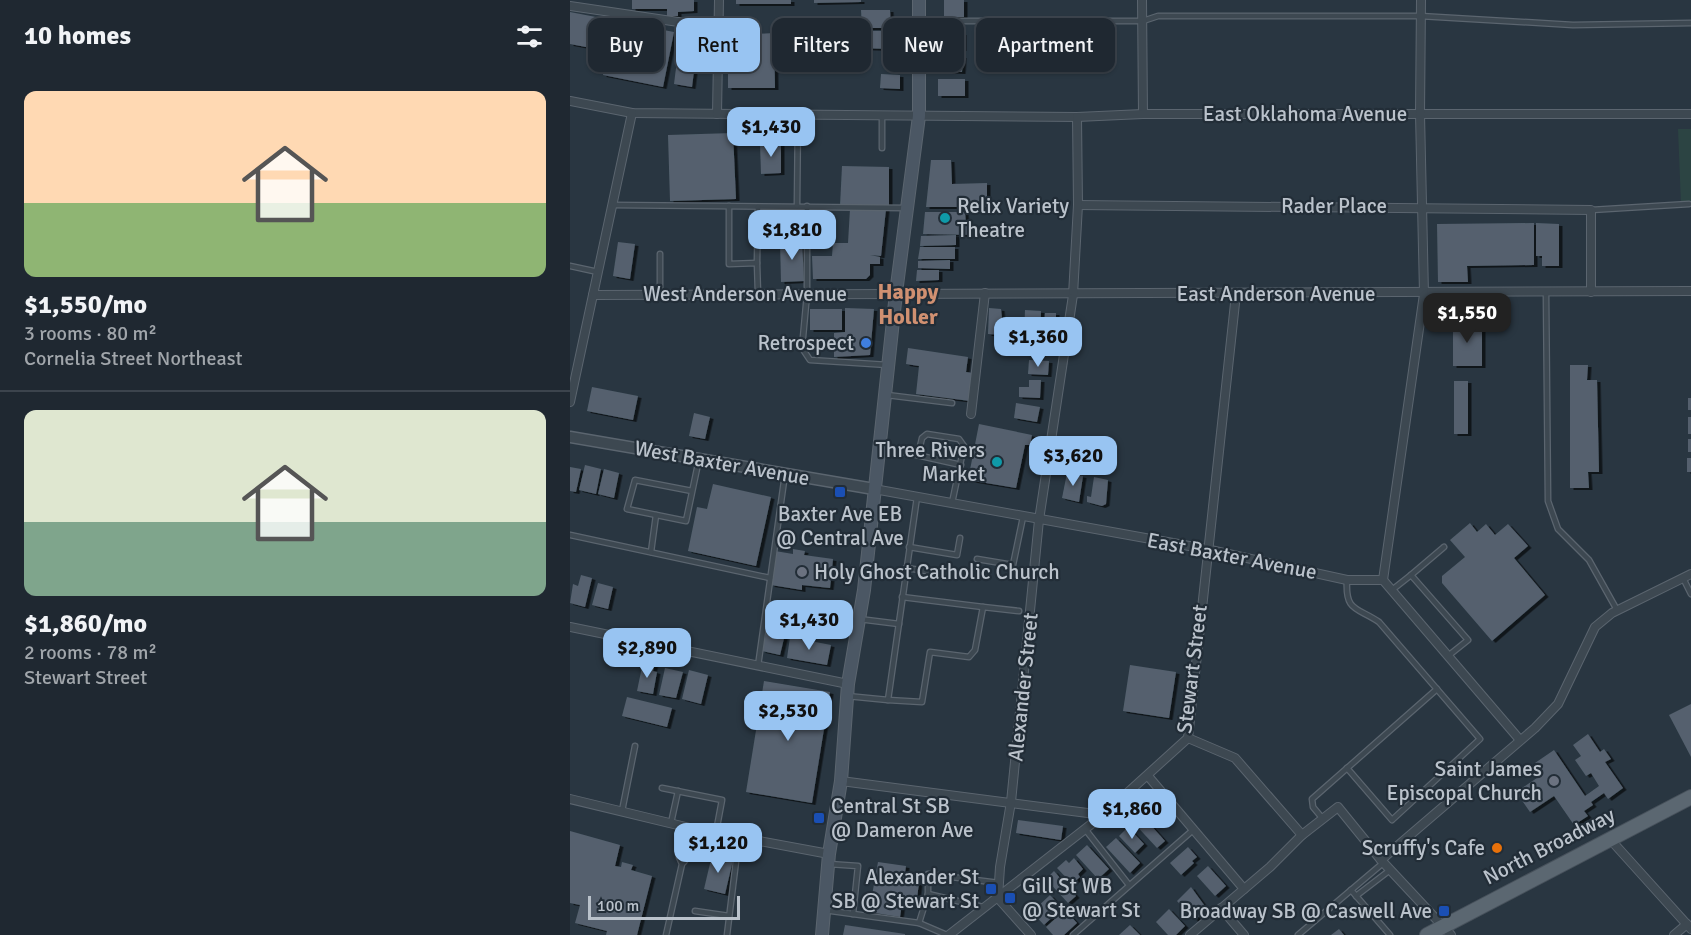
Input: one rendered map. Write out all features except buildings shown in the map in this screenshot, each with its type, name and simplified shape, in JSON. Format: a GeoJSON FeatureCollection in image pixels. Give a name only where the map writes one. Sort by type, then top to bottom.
{"type":"FeatureCollection","features":[{"type":"Feature","properties":{"kind":"main road"},"geometry":{"type":"LineString","coordinates":[[920,0],[920,18]]}},
{"type":"Feature","properties":{"kind":"main road"},"geometry":{"type":"LineString","coordinates":[[822,935],[829,859],[841,781],[848,690],[860,619],[896,293],[919,116],[919,72]]}},
{"type":"Feature","properties":{"kind":"main road","name":"North Broadway"},"geometry":{"type":"LineString","coordinates":[[1426,935],[1447,930],[1610,838],[1691,797]]}},
{"type":"Feature","properties":{"kind":"street"},"geometry":{"type":"LineString","coordinates":[[719,0],[719,18]]}},
{"type":"Feature","properties":{"kind":"street"},"geometry":{"type":"LineString","coordinates":[[1142,0],[1143,114]]}},
{"type":"Feature","properties":{"kind":"street"},"geometry":{"type":"LineString","coordinates":[[1421,0],[1420,114],[1424,207],[1424,294],[1383,580],[1520,740]]}},
{"type":"Feature","properties":{"kind":"street"},"geometry":{"type":"LineString","coordinates":[[570,6],[676,22]]}},
{"type":"Feature","properties":{"kind":"street"},"geometry":{"type":"LineString","coordinates":[[717,114],[718,72]]}},
{"type":"Feature","properties":{"kind":"street","name":"East Oklahoma Avenue"},"geometry":{"type":"LineString","coordinates":[[570,101],[632,113],[882,116],[1691,114]]}},
{"type":"Feature","properties":{"kind":"street"},"geometry":{"type":"LineString","coordinates":[[570,402],[632,113]]}},
{"type":"Feature","properties":{"kind":"street","name":"Alexander Street"},"geometry":{"type":"LineString","coordinates":[[998,898],[1011,802],[1039,520],[1072,295],[1078,205],[1077,117]]}},
{"type":"Feature","properties":{"kind":"street","name":"Rader Place"},"geometry":{"type":"LineString","coordinates":[[1078,205],[1591,210]]}},
{"type":"Feature","properties":{"kind":"street"},"geometry":{"type":"LineString","coordinates":[[1591,210],[1591,292]]}},
{"type":"Feature","properties":{"kind":"street","name":"East Anderson Avenue"},"geometry":{"type":"LineString","coordinates":[[896,293],[1072,295],[1691,291]]}},
{"type":"Feature","properties":{"kind":"street","name":"West Anderson Avenue"},"geometry":{"type":"LineString","coordinates":[[593,296],[896,293]]}},
{"type":"Feature","properties":{"kind":"street"},"geometry":{"type":"LineString","coordinates":[[971,414],[986,293]]}},
{"type":"Feature","properties":{"kind":"street","name":"Stewart Street"},"geometry":{"type":"LineString","coordinates":[[948,935],[1103,815],[1188,738],[1206,549],[1236,294]]}},
{"type":"Feature","properties":{"kind":"street","name":"West Baxter Avenue"},"geometry":{"type":"LineString","coordinates":[[570,437],[874,489]]}},
{"type":"Feature","properties":{"kind":"street","name":"East Baxter Avenue"},"geometry":{"type":"LineString","coordinates":[[874,489],[1206,549],[1347,580],[1383,580]]}},
{"type":"Feature","properties":{"kind":"street"},"geometry":{"type":"LineString","coordinates":[[1382,862],[1558,704],[1595,627],[1614,612],[1687,576]]}},
{"type":"Feature","properties":{"kind":"street"},"geometry":{"type":"LineString","coordinates":[[570,627],[758,666],[848,690]]}},
{"type":"Feature","properties":{"kind":"street"},"geometry":{"type":"LineString","coordinates":[[1188,738],[1235,758],[1302,835]]}},
{"type":"Feature","properties":{"kind":"street"},"geometry":{"type":"LineString","coordinates":[[1148,776],[1244,889]]}},
{"type":"Feature","properties":{"kind":"street"},"geometry":{"type":"LineString","coordinates":[[841,781],[1103,815]]}},
{"type":"Feature","properties":{"kind":"street"},"geometry":{"type":"LineString","coordinates":[[570,799],[829,859]]}},
{"type":"Feature","properties":{"kind":"street"},"geometry":{"type":"LineString","coordinates":[[1190,935],[1302,835],[1338,807],[1382,862],[1447,930]]}},
{"type":"Feature","properties":{"kind":"street"},"geometry":{"type":"LineString","coordinates":[[1610,838],[1689,927],[1674,935]]}},
{"type":"Feature","properties":{"kind":"street"},"geometry":{"type":"LineString","coordinates":[[998,898],[1031,935]]}},
{"type":"Feature","properties":{"kind":"street"},"geometry":{"type":"LineString","coordinates":[[1221,908],[1239,933]]}},
{"type":"Feature","properties":{"kind":"lane"},"geometry":{"type":"LineString","coordinates":[[964,21],[1143,21],[1158,15],[1420,16],[1573,25],[1691,22]]}},
{"type":"Feature","properties":{"kind":"lane"},"geometry":{"type":"LineString","coordinates":[[797,206],[798,114]]}},
{"type":"Feature","properties":{"kind":"lane"},"geometry":{"type":"LineString","coordinates":[[882,116],[882,148]]}},
{"type":"Feature","properties":{"kind":"lane"},"geometry":{"type":"LineString","coordinates":[[1591,210],[1689,204]]}},
{"type":"Feature","properties":{"kind":"lane"},"geometry":{"type":"LineString","coordinates":[[612,205],[907,208]]}},
{"type":"Feature","properties":{"kind":"lane"},"geometry":{"type":"LineString","coordinates":[[729,206],[729,264],[757,263]]}},
{"type":"Feature","properties":{"kind":"lane"},"geometry":{"type":"LineString","coordinates":[[807,206],[807,294],[802,348],[810,360],[888,365]]}},
{"type":"Feature","properties":{"kind":"lane"},"geometry":{"type":"LineString","coordinates":[[758,207],[758,294]]}},
{"type":"Feature","properties":{"kind":"lane"},"geometry":{"type":"LineString","coordinates":[[660,254],[660,295]]}},
{"type":"Feature","properties":{"kind":"lane"},"geometry":{"type":"LineString","coordinates":[[570,266],[598,272]]}},
{"type":"Feature","properties":{"kind":"lane"},"geometry":{"type":"LineString","coordinates":[[1546,292],[1548,501],[1558,529],[1589,560],[1614,612]]}},
{"type":"Feature","properties":{"kind":"lane"},"geometry":{"type":"LineString","coordinates":[[885,395],[952,404]]}},
{"type":"Feature","properties":{"kind":"lane"},"geometry":{"type":"LineString","coordinates":[[918,455],[922,438],[927,434],[959,439],[964,447],[952,503]]}},
{"type":"Feature","properties":{"kind":"lane"},"geometry":{"type":"LineString","coordinates":[[879,447],[961,465]]}},
{"type":"Feature","properties":{"kind":"lane"},"geometry":{"type":"LineString","coordinates":[[692,491],[635,480],[627,509],[686,521],[699,459]]}},
{"type":"Feature","properties":{"kind":"lane"},"geometry":{"type":"LineString","coordinates":[[758,666],[786,474]]}},
{"type":"Feature","properties":{"kind":"lane"},"geometry":{"type":"LineString","coordinates":[[888,700],[916,497]]}},
{"type":"Feature","properties":{"kind":"lane"},"geometry":{"type":"LineString","coordinates":[[651,552],[656,514]]}},
{"type":"Feature","properties":{"kind":"lane"},"geometry":{"type":"LineString","coordinates":[[977,559],[1012,565],[1023,517]]}},
{"type":"Feature","properties":{"kind":"lane"},"geometry":{"type":"LineString","coordinates":[[570,535],[770,578]]}},
{"type":"Feature","properties":{"kind":"lane"},"geometry":{"type":"LineString","coordinates":[[909,547],[957,555],[960,538]]}},
{"type":"Feature","properties":{"kind":"lane"},"geometry":{"type":"LineString","coordinates":[[1392,591],[1444,546]]}},
{"type":"Feature","properties":{"kind":"lane"},"geometry":{"type":"LineString","coordinates":[[906,568],[955,575]]}},
{"type":"Feature","properties":{"kind":"lane"},"geometry":{"type":"LineString","coordinates":[[1411,575],[1468,640],[1449,656]]}},
{"type":"Feature","properties":{"kind":"lane"},"geometry":{"type":"LineString","coordinates":[[1687,576],[1691,594]]}},
{"type":"Feature","properties":{"kind":"lane"},"geometry":{"type":"LineString","coordinates":[[1347,580],[1346,594],[1351,606],[1379,622],[1480,739],[1392,820],[1347,768]]}},
{"type":"Feature","properties":{"kind":"lane"},"geometry":{"type":"LineString","coordinates":[[902,597],[1019,612]]}},
{"type":"Feature","properties":{"kind":"lane"},"geometry":{"type":"LineString","coordinates":[[848,690],[888,700],[922,702],[930,652],[969,657],[975,650],[983,607]]}},
{"type":"Feature","properties":{"kind":"lane"},"geometry":{"type":"LineString","coordinates":[[860,619],[899,624]]}},
{"type":"Feature","properties":{"kind":"lane"},"geometry":{"type":"LineString","coordinates":[[1323,819],[1313,807],[1312,799],[1437,690]]}},
{"type":"Feature","properties":{"kind":"lane"},"geometry":{"type":"LineString","coordinates":[[622,812],[635,746]]}},
{"type":"Feature","properties":{"kind":"lane"},"geometry":{"type":"LineString","coordinates":[[662,788],[722,800],[716,832]]}},
{"type":"Feature","properties":{"kind":"lane"},"geometry":{"type":"LineString","coordinates":[[671,823],[678,791]]}},
{"type":"Feature","properties":{"kind":"lane"},"geometry":{"type":"LineString","coordinates":[[666,935],[682,864],[687,860],[689,847],[686,842],[690,828]]}},
{"type":"Feature","properties":{"kind":"lane"},"geometry":{"type":"LineString","coordinates":[[1085,829],[1129,885]]}},
{"type":"Feature","properties":{"kind":"lane"},"geometry":{"type":"LineString","coordinates":[[1073,935],[1193,830]]}},
{"type":"Feature","properties":{"kind":"lane"},"geometry":{"type":"LineString","coordinates":[[727,935],[739,837]]}},
{"type":"Feature","properties":{"kind":"lane"},"geometry":{"type":"LineString","coordinates":[[829,859],[858,866],[853,914]]}},
{"type":"Feature","properties":{"kind":"lane"},"geometry":{"type":"LineString","coordinates":[[1298,935],[1382,862]]}},
{"type":"Feature","properties":{"kind":"lane"},"geometry":{"type":"LineString","coordinates":[[1356,897],[1390,870]]}},
{"type":"Feature","properties":{"kind":"lane"},"geometry":{"type":"LineString","coordinates":[[919,923],[928,894],[928,874],[999,883]]}},
{"type":"Feature","properties":{"kind":"lane"},"geometry":{"type":"LineString","coordinates":[[1351,890],[1390,935]]}},
{"type":"Feature","properties":{"kind":"lane"},"geometry":{"type":"LineString","coordinates":[[928,894],[985,908]]}},
{"type":"Feature","properties":{"kind":"lane"},"geometry":{"type":"LineString","coordinates":[[824,910],[919,923],[948,935]]}},
{"type":"Feature","properties":{"kind":"lane"},"geometry":{"type":"LineString","coordinates":[[695,911],[729,916]]}},
{"type":"Feature","properties":{"kind":"green space"},"geometry":{"type":"Polygon","coordinates":[[[1678,129],[1691,129],[1691,204],[1681,204],[1678,129]]]}},
{"type":"Feature","properties":{"kind":"place","name":"Relix Variety Theatre"},"geometry":{"type":"Point","coordinates":[945,218]}},
{"type":"Feature","properties":{"kind":"place","name":"Retrospect"},"geometry":{"type":"Point","coordinates":[866,343]}},
{"type":"Feature","properties":{"kind":"place","name":"Three Rivers Market"},"geometry":{"type":"Point","coordinates":[997,462]}},
{"type":"Feature","properties":{"kind":"place","name":"Baxter Ave EB @ Central Ave"},"geometry":{"type":"Point","coordinates":[840,492]}},
{"type":"Feature","properties":{"kind":"place","name":"Holy Ghost Catholic Church"},"geometry":{"type":"Point","coordinates":[802,572]}},
{"type":"Feature","properties":{"kind":"place","name":"Saint James Episcopal Church"},"geometry":{"type":"Point","coordinates":[1554,781]}},
{"type":"Feature","properties":{"kind":"place","name":"Central St SB @ Dameron Ave"},"geometry":{"type":"Point","coordinates":[819,818]}},
{"type":"Feature","properties":{"kind":"place","name":"Scruffy's Cafe"},"geometry":{"type":"Point","coordinates":[1497,848]}},
{"type":"Feature","properties":{"kind":"place","name":"Alexander St SB @ Stewart St"},"geometry":{"type":"Point","coordinates":[991,889]}},
{"type":"Feature","properties":{"kind":"place","name":"Gill St WB @ Stewart St"},"geometry":{"type":"Point","coordinates":[1010,898]}},
{"type":"Feature","properties":{"kind":"place","name":"Broadway SB @ Caswell Ave"},"geometry":{"type":"Point","coordinates":[1444,911]}},
{"type":"Feature","properties":{"kind":"district","name":"Happy Holler"},"geometry":{"type":"Point","coordinates":[908,304]}}]}
